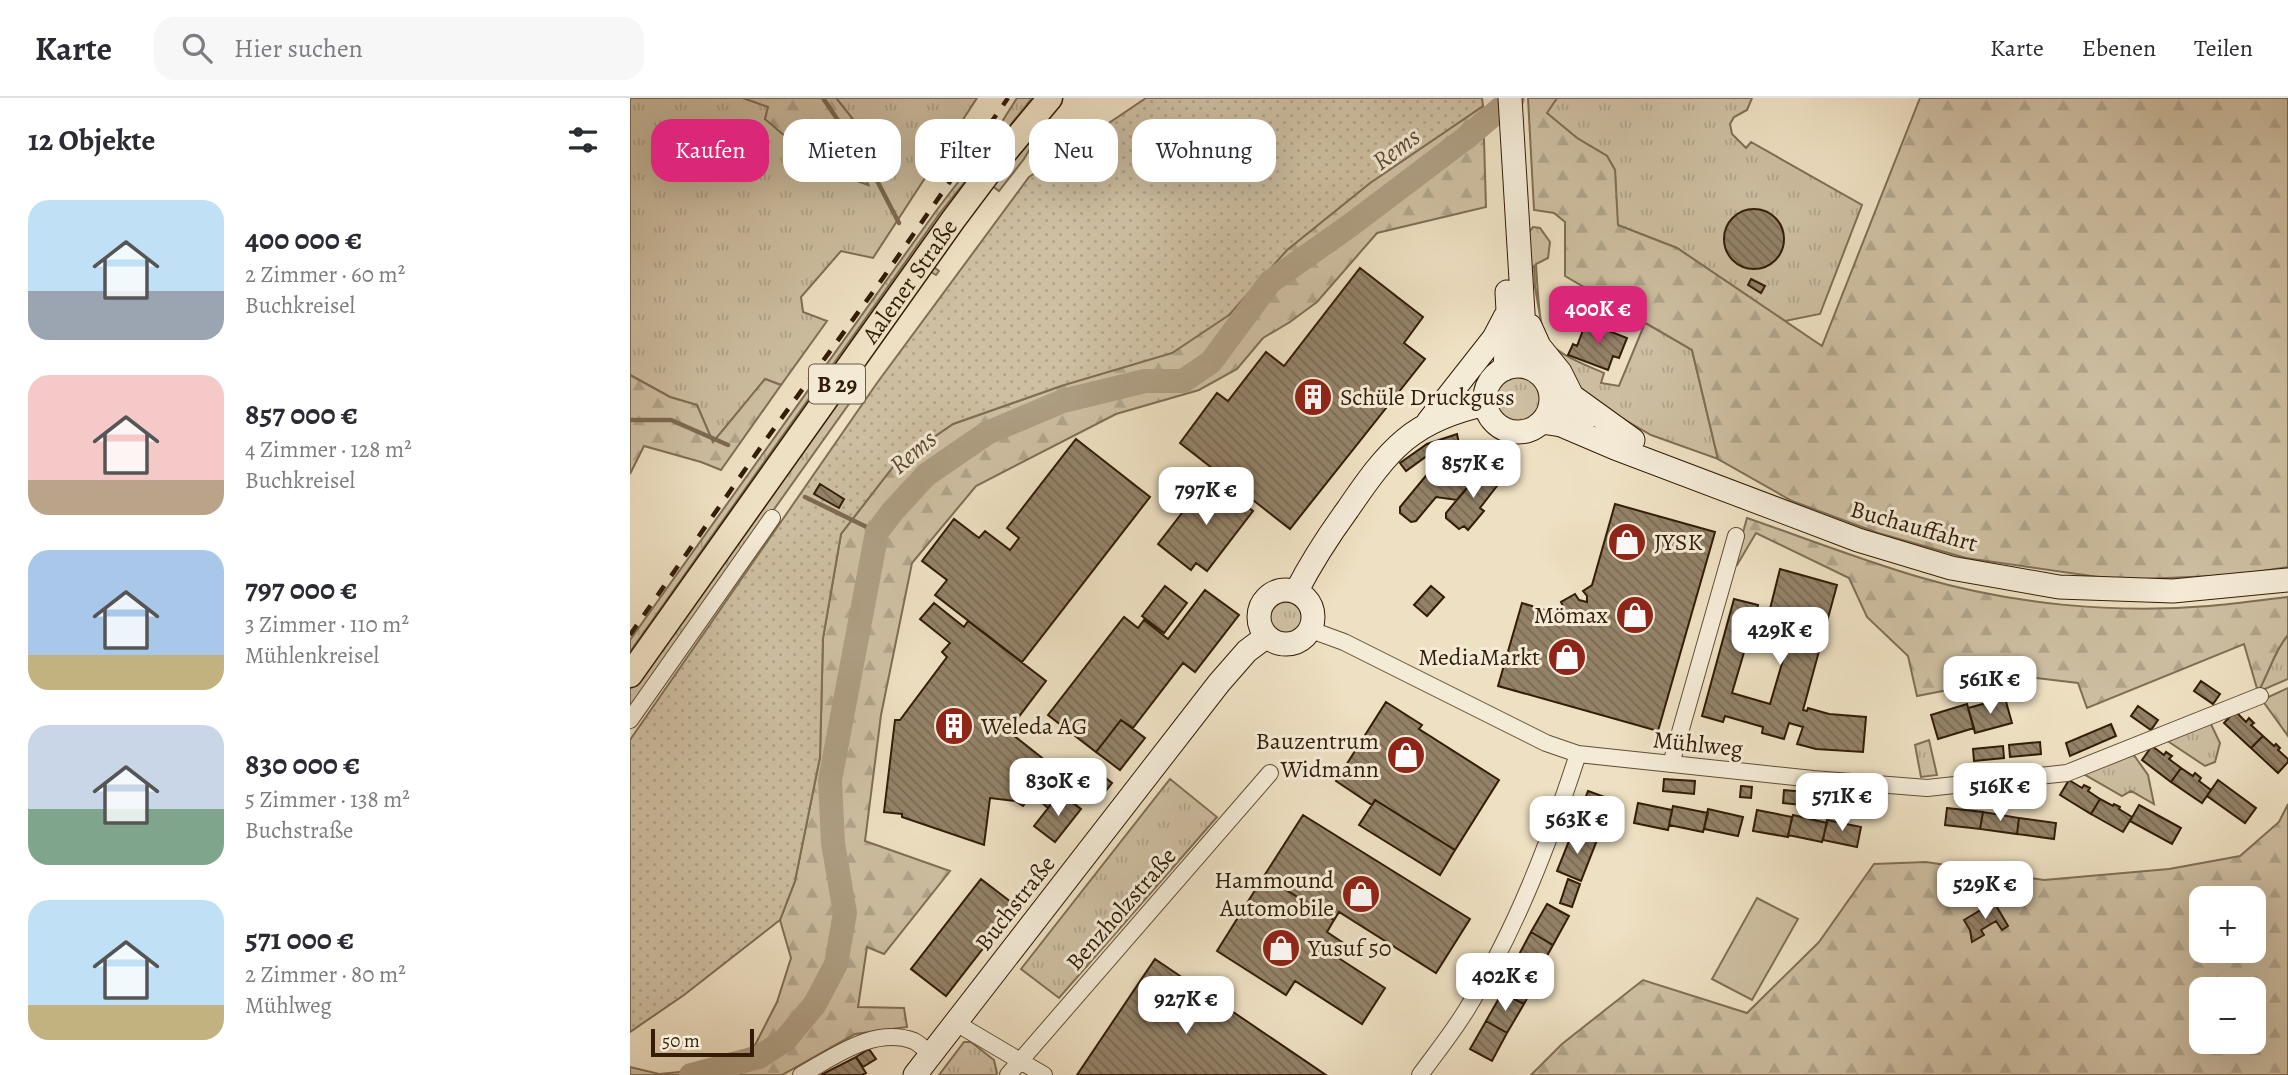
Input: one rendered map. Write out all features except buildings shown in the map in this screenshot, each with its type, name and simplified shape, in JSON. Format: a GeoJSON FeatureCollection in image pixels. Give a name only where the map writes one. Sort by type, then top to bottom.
{"type":"FeatureCollection","features":[{"type":"Feature","properties":{"kind":"main road","name":"Aalener Straße"},"geometry":{"type":"LineString","coordinates":[[630,675],[953,220],[995,163],[1050,98]]}},
{"type":"Feature","properties":{"kind":"main road"},"geometry":{"type":"LineString","coordinates":[[1495,98],[1505,152],[1516,310],[1534,370],[1548,384],[1547,413]]}},
{"type":"Feature","properties":{"kind":"main road"},"geometry":{"type":"LineString","coordinates":[[1505,152],[1510,98]]}},
{"type":"Feature","properties":{"kind":"main road"},"geometry":{"type":"LineString","coordinates":[[1505,369],[1516,310]]}},
{"type":"Feature","properties":{"kind":"main road"},"geometry":{"type":"LineString","coordinates":[[1425,425],[1516,310]]}},
{"type":"Feature","properties":{"kind":"main road"},"geometry":{"type":"LineString","coordinates":[[1516,310],[1560,372],[1572,396],[1633,440]]}},
{"type":"Feature","properties":{"kind":"main road"},"geometry":{"type":"LineString","coordinates":[[1534,370],[1520,366],[1505,369],[1490,383],[1486,404],[1493,420],[1508,430],[1526,431],[1547,413],[1566,413],[1633,440],[1732,489]]}},
{"type":"Feature","properties":{"kind":"main road"},"geometry":{"type":"LineString","coordinates":[[1296,592],[1323,545],[1376,468],[1403,440],[1425,425],[1455,412],[1486,404]]}},
{"type":"Feature","properties":{"kind":"main road"},"geometry":{"type":"LineString","coordinates":[[1547,413],[1561,425],[1615,448],[1732,489]]}},
{"type":"Feature","properties":{"kind":"main road","name":"Buchauffahrt"},"geometry":{"type":"LineString","coordinates":[[1732,489],[1858,540],[1951,568],[2059,587],[2173,592],[2288,580]]}},
{"type":"Feature","properties":{"kind":"main road"},"geometry":{"type":"LineString","coordinates":[[1289,590],[1296,592],[1310,603],[1313,612],[1311,629],[1306,637],[1282,645],[1266,636],[1260,624],[1261,609],[1275,593],[1289,590]]}},
{"type":"Feature","properties":{"kind":"main road","name":"Buchstraße"},"geometry":{"type":"LineString","coordinates":[[915,1075],[1219,683],[1247,651],[1266,636]]}},
{"type":"Feature","properties":{"kind":"street"},"geometry":{"type":"LineString","coordinates":[[630,720],[772,518]]}},
{"type":"Feature","properties":{"kind":"street"},"geometry":{"type":"LineString","coordinates":[[1671,764],[1736,536]]}},
{"type":"Feature","properties":{"kind":"street","name":"Mühlweg"},"geometry":{"type":"LineString","coordinates":[[1311,629],[1337,639],[1546,743],[1578,754],[1927,789],[2067,773],[2260,696]]}},
{"type":"Feature","properties":{"kind":"street"},"geometry":{"type":"LineString","coordinates":[[1420,1075],[1466,1010],[1504,943],[1541,863],[1578,754]]}},
{"type":"Feature","properties":{"kind":"street","name":"Benzholzstraße"},"geometry":{"type":"LineString","coordinates":[[1008,1075],[1270,773]]}},
{"type":"Feature","properties":{"kind":"street"},"geometry":{"type":"LineString","coordinates":[[956,1023],[1044,1075]]}},
{"type":"Feature","properties":{"kind":"street"},"geometry":{"type":"LineString","coordinates":[[801,1075],[862,1042],[879,1038],[913,1041],[931,1055]]}},
{"type":"Feature","properties":{"kind":"green space"},"geometry":{"type":"Polygon","coordinates":[[[630,98],[743,98],[769,107],[765,119],[651,119],[651,182],[769,182],[769,122],[783,130],[783,182],[868,184],[867,182],[901,182],[901,119],[853,119],[836,98],[977,98],[963,119],[915,119],[915,182],[922,182],[873,258],[841,251],[801,297],[803,312],[827,321],[781,385],[765,379],[713,443],[697,405],[670,397],[630,375],[630,98]]]}},
{"type":"Feature","properties":{"kind":"green space"},"geometry":{"type":"Polygon","coordinates":[[[743,98],[836,98],[853,119],[783,119],[783,134],[769,122],[769,119],[765,119],[768,107],[743,98]]]}},
{"type":"Feature","properties":{"kind":"green space"},"geometry":{"type":"Polygon","coordinates":[[[1017,98],[1032,98],[1015,119],[1004,119],[1017,98]]]}},
{"type":"Feature","properties":{"kind":"green space"},"geometry":{"type":"Polygon","coordinates":[[[1059,98],[1047,119],[1042,119],[1059,98]]]}},
{"type":"Feature","properties":{"kind":"green space"},"geometry":{"type":"Polygon","coordinates":[[[1146,98],[1482,98],[1483,106],[1370,183],[1287,250],[1229,315],[1172,353],[1061,386],[953,424],[896,463],[841,534],[823,638],[820,757],[795,881],[780,920],[684,995],[630,1032],[630,740],[877,383],[1029,177],[1029,182],[1118,182],[1118,119],[1115,119],[1146,98]]]}},
{"type":"Feature","properties":{"kind":"green space"},"geometry":{"type":"Polygon","coordinates":[[[1528,98],[1557,98],[1547,113],[1577,138],[1607,156],[1615,170],[1618,225],[1677,248],[1822,346],[1920,98],[2288,98],[2288,567],[2237,575],[2119,580],[1966,558],[1878,533],[1792,501],[1718,459],[1692,350],[1565,276],[1565,222],[1554,213],[1534,210],[1528,98]]]}},
{"type":"Feature","properties":{"kind":"green space"},"geometry":{"type":"Polygon","coordinates":[[[1557,98],[1752,98],[1747,110],[1734,117],[1730,124],[1732,134],[1746,148],[1751,142],[1862,205],[1820,314],[1785,321],[1677,248],[1617,225],[1615,170],[1607,156],[1577,138],[1546,113],[1557,98]]]}},
{"type":"Feature","properties":{"kind":"green space"},"geometry":{"type":"Polygon","coordinates":[[[1483,106],[1486,207],[1377,233],[1317,302],[1263,338],[1237,369],[1199,390],[1116,414],[976,486],[912,563],[881,715],[865,841],[950,871],[884,954],[867,947],[858,1007],[904,1008],[907,1027],[855,1034],[782,1075],[630,1075],[630,1067],[659,1074],[721,1068],[752,1051],[777,1002],[791,958],[780,920],[795,881],[820,757],[823,638],[841,534],[896,463],[953,424],[1061,386],[1229,315],[1287,250],[1370,183],[1483,106]]]}},
{"type":"Feature","properties":{"kind":"green space"},"geometry":{"type":"Polygon","coordinates":[[[1029,134],[1029,150],[1015,171],[1015,151],[1029,134]]]}},
{"type":"Feature","properties":{"kind":"green space"},"geometry":{"type":"Polygon","coordinates":[[[958,182],[965,182],[940,213],[630,652],[630,640],[958,182]]]}},
{"type":"Feature","properties":{"kind":"green space"},"geometry":{"type":"Polygon","coordinates":[[[989,182],[1006,182],[999,191],[991,185],[931,265],[939,271],[936,275],[928,270],[843,396],[851,401],[630,712],[630,685],[969,206],[989,182]]]}},
{"type":"Feature","properties":{"kind":"green space"},"geometry":{"type":"Polygon","coordinates":[[[1533,227],[1540,228],[1550,242],[1548,258],[1536,264],[1540,318],[1534,266],[1530,269],[1528,233],[1533,227]]]}},
{"type":"Feature","properties":{"kind":"green space"},"geometry":{"type":"Polygon","coordinates":[[[1645,323],[1692,350],[1718,459],[1651,435],[1584,396],[1544,339],[1542,330],[1548,342],[1562,353],[1604,373],[1601,383],[1619,386],[1645,323]]]}},
{"type":"Feature","properties":{"kind":"green space"},"geometry":{"type":"Polygon","coordinates":[[[630,375],[670,397],[697,405],[713,442],[765,379],[781,385],[721,470],[644,446],[630,474],[630,375]]]}},
{"type":"Feature","properties":{"kind":"green space"},"geometry":{"type":"Polygon","coordinates":[[[1519,376],[1537,383],[1544,401],[1537,419],[1519,426],[1501,419],[1494,401],[1501,383],[1519,376]]]}},
{"type":"Feature","properties":{"kind":"green space"},"geometry":{"type":"Polygon","coordinates":[[[1747,518],[1919,577],[2026,600],[2136,609],[2209,606],[2288,597],[2288,635],[2258,692],[2244,644],[2087,708],[2078,683],[2019,676],[1917,696],[1908,656],[1867,617],[1849,578],[1756,533],[1737,565],[1734,564],[1747,518]]]}},
{"type":"Feature","properties":{"kind":"green space"},"geometry":{"type":"Polygon","coordinates":[[[1286,602],[1297,607],[1302,618],[1297,629],[1286,634],[1275,629],[1270,618],[1275,607],[1286,602]]]}},
{"type":"Feature","properties":{"kind":"green space"},"geometry":{"type":"Polygon","coordinates":[[[2288,635],[2288,679],[2258,692],[2279,648],[2288,635]]]}},
{"type":"Feature","properties":{"kind":"green space"},"geometry":{"type":"Polygon","coordinates":[[[2288,688],[2288,736],[2262,700],[2288,688]]]}},
{"type":"Feature","properties":{"kind":"green space"},"geometry":{"type":"Polygon","coordinates":[[[2209,720],[2220,743],[2215,762],[2205,766],[2166,740],[2209,720]]]}},
{"type":"Feature","properties":{"kind":"green space"},"geometry":{"type":"Polygon","coordinates":[[[1929,740],[1937,775],[1921,777],[1915,745],[1929,740]]]}},
{"type":"Feature","properties":{"kind":"green space"},"geometry":{"type":"Polygon","coordinates":[[[2131,751],[2148,775],[2154,804],[2131,791],[2122,796],[2082,773],[2131,751]]]}},
{"type":"Feature","properties":{"kind":"green space"},"geometry":{"type":"Polygon","coordinates":[[[1170,779],[1217,817],[1059,998],[1021,969],[1170,779]]]}},
{"type":"Feature","properties":{"kind":"green space"},"geometry":{"type":"Polygon","coordinates":[[[2288,804],[2288,1075],[1531,1075],[1562,1044],[1643,980],[1747,1013],[1819,942],[1874,864],[1926,862],[2044,880],[2169,869],[2240,856],[2279,822],[2288,804]]]}},
{"type":"Feature","properties":{"kind":"green space"},"geometry":{"type":"Polygon","coordinates":[[[1757,898],[1798,919],[1752,1000],[1712,979],[1757,898]]]}},
{"type":"Feature","properties":{"kind":"green space"},"geometry":{"type":"Polygon","coordinates":[[[964,1042],[971,1042],[994,1060],[996,1075],[939,1075],[964,1042]]]}},
{"type":"Feature","properties":{"kind":"waterway"},"geometry":{"type":"LineString","coordinates":[[823,98],[872,171],[899,223]]}},
{"type":"Feature","properties":{"kind":"waterway","name":"Rems"},"geometry":{"type":"LineString","coordinates":[[691,1075],[759,1057],[785,1040],[815,1004],[836,964],[845,913],[833,843],[830,780],[877,532],[892,512],[926,475],[987,433],[1063,401],[1145,381],[1183,381],[1211,362],[1270,282],[1467,137],[1513,98]]}},
{"type":"Feature","properties":{"kind":"waterway"},"geometry":{"type":"LineString","coordinates":[[630,420],[671,420],[728,445]]}},
{"type":"Feature","properties":{"kind":"waterway"},"geometry":{"type":"LineString","coordinates":[[805,497],[877,532]]}},
{"type":"Feature","properties":{"kind":"railway"},"geometry":{"type":"LineString","coordinates":[[630,635],[1008,98]]}},
{"type":"Feature","properties":{"kind":"place","name":"Schüle Druckguss"},"geometry":{"type":"Point","coordinates":[1313,397]}},
{"type":"Feature","properties":{"kind":"place","name":"JYSK"},"geometry":{"type":"Point","coordinates":[1627,542]}},
{"type":"Feature","properties":{"kind":"place","name":"Mömax"},"geometry":{"type":"Point","coordinates":[1635,615]}},
{"type":"Feature","properties":{"kind":"place","name":"MediaMarkt"},"geometry":{"type":"Point","coordinates":[1567,657]}},
{"type":"Feature","properties":{"kind":"place","name":"Weleda AG"},"geometry":{"type":"Point","coordinates":[954,726]}},
{"type":"Feature","properties":{"kind":"place","name":"Bauzentrum Widmann"},"geometry":{"type":"Point","coordinates":[1406,755]}},
{"type":"Feature","properties":{"kind":"place","name":"Hammound Automobile"},"geometry":{"type":"Point","coordinates":[1361,894]}},
{"type":"Feature","properties":{"kind":"place","name":"Yusuf 50"},"geometry":{"type":"Point","coordinates":[1281,948]}}]}
